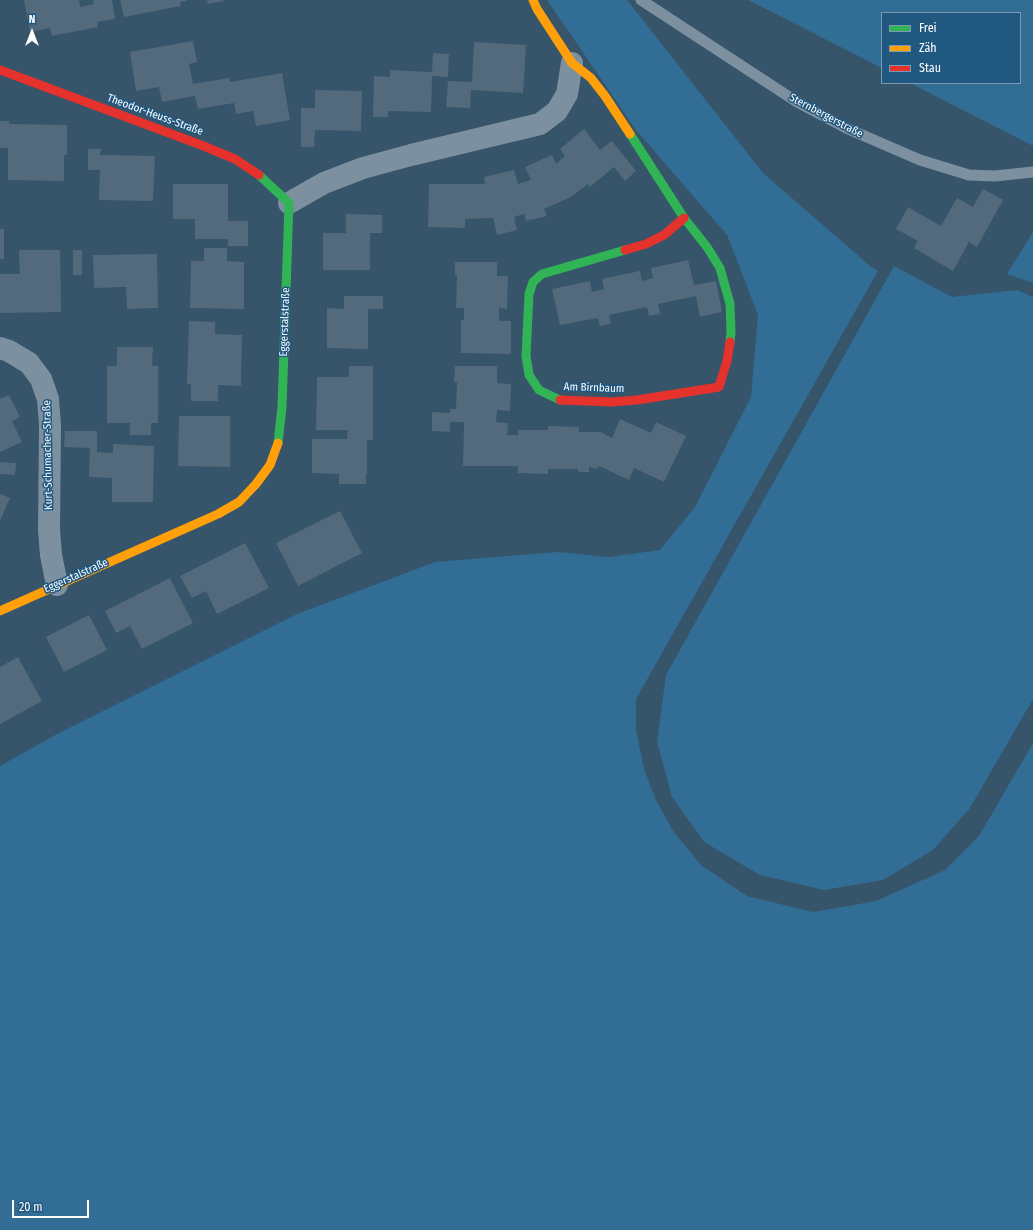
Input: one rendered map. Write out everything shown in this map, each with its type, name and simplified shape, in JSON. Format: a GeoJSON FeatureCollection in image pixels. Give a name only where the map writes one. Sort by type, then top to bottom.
{"type":"FeatureCollection","features":[{"type":"Feature","properties":{"kind":"street"},"geometry":{"type":"LineString","coordinates":[[289,203],[324,183],[362,168],[540,124],[557,111],[567,94],[572,63],[537,9],[533,0]]}},
{"type":"Feature","properties":{"kind":"street","name":"Am Birnbaum"},"geometry":{"type":"LineString","coordinates":[[572,63],[591,78],[605,96],[684,218],[707,247],[720,268],[730,304],[731,332],[727,361],[719,387],[637,400],[612,402],[560,400],[539,390],[529,375],[526,356],[529,294],[533,282],[542,274],[646,244],[664,235],[684,218]]}},
{"type":"Feature","properties":{"kind":"street","name":"Theodor-Heuss-Straße"},"geometry":{"type":"LineString","coordinates":[[0,70],[235,159],[261,176],[289,203]]}},
{"type":"Feature","properties":{"kind":"street","name":"Eggerstalstraße"},"geometry":{"type":"LineString","coordinates":[[0,611],[218,514],[239,502],[256,484],[270,465],[278,442],[282,407],[289,203]]}},
{"type":"Feature","properties":{"kind":"street","name":"Kurt-Schumacher-Straße"},"geometry":{"type":"LineString","coordinates":[[0,348],[9,351],[29,363],[41,379],[48,399],[50,425],[49,530],[51,555],[57,585]]}},
{"type":"Feature","properties":{"kind":"lane","name":"Sternbergerstraße"},"geometry":{"type":"LineString","coordinates":[[640,0],[797,102],[846,128],[920,160],[968,175],[995,176],[1033,172]]}},
{"type":"Feature","properties":{"kind":"shaded area"},"geometry":{"type":"Polygon","coordinates":[[[547,0],[628,1],[763,173],[869,265],[878,271],[636,699],[636,730],[644,769],[656,800],[673,831],[701,865],[747,896],[813,912],[876,901],[945,870],[979,836],[1033,743],[1033,1230],[0,1230],[0,766],[57,734],[297,614],[435,562],[558,552],[609,557],[660,550],[695,507],[751,397],[758,315],[727,235],[636,130],[547,0]]]}},
{"type":"Feature","properties":{"kind":"shaded area"},"geometry":{"type":"Polygon","coordinates":[[[748,0],[1033,0],[1033,146],[912,84],[1021,84],[1021,12],[881,12],[881,67],[748,0]]]}},
{"type":"Feature","properties":{"kind":"shaded area"},"geometry":{"type":"Polygon","coordinates":[[[1033,232],[1033,283],[1007,274],[1033,232]]]}},
{"type":"Feature","properties":{"kind":"shaded area"},"geometry":{"type":"Polygon","coordinates":[[[894,266],[952,297],[1017,290],[1033,297],[1033,699],[970,808],[933,850],[883,880],[824,890],[760,875],[704,842],[672,797],[657,742],[666,675],[894,266]]]}},
{"type":"Feature","properties":{"kind":"building"},"geometry":{"type":"Polygon","coordinates":[[[24,0],[79,0],[80,7],[94,4],[93,0],[112,0],[115,19],[97,22],[98,27],[52,36],[50,28],[30,32],[24,0]]]}},
{"type":"Feature","properties":{"kind":"building"},"geometry":{"type":"Polygon","coordinates":[[[120,0],[187,1],[180,2],[181,6],[124,17],[120,0]]]}},
{"type":"Feature","properties":{"kind":"building"},"geometry":{"type":"Polygon","coordinates":[[[207,0],[223,0],[223,1],[208,4],[207,0]]]}},
{"type":"Feature","properties":{"kind":"building"},"geometry":{"type":"Polygon","coordinates":[[[193,41],[197,62],[189,64],[193,84],[229,78],[230,82],[282,73],[290,120],[256,126],[253,111],[236,114],[234,103],[198,109],[195,96],[162,102],[159,87],[136,91],[130,52],[193,41]]]}},
{"type":"Feature","properties":{"kind":"building"},"geometry":{"type":"Polygon","coordinates":[[[474,42],[526,45],[523,93],[471,90],[470,108],[446,107],[448,81],[472,82],[474,42]]]}},
{"type":"Feature","properties":{"kind":"building"},"geometry":{"type":"Polygon","coordinates":[[[433,53],[449,54],[448,77],[432,76],[431,112],[388,111],[388,117],[373,117],[374,76],[390,77],[390,70],[432,72],[433,53]]]}},
{"type":"Feature","properties":{"kind":"building"},"geometry":{"type":"Polygon","coordinates":[[[315,90],[362,91],[361,131],[315,130],[314,147],[301,147],[301,108],[315,108],[315,90]]]}},
{"type":"Feature","properties":{"kind":"building"},"geometry":{"type":"Polygon","coordinates":[[[0,121],[9,121],[9,124],[67,125],[67,155],[64,155],[64,181],[8,180],[8,148],[0,148],[0,121]]]}},
{"type":"Feature","properties":{"kind":"building"},"geometry":{"type":"Polygon","coordinates":[[[584,129],[600,150],[612,141],[636,171],[625,181],[614,167],[590,187],[588,184],[571,197],[544,209],[547,216],[526,221],[524,214],[514,217],[517,230],[497,235],[493,218],[465,219],[465,228],[428,227],[429,184],[485,184],[484,177],[514,170],[518,184],[531,180],[525,167],[552,155],[556,164],[565,156],[560,149],[584,129]]]}},
{"type":"Feature","properties":{"kind":"building"},"geometry":{"type":"Polygon","coordinates":[[[88,149],[101,149],[100,155],[155,156],[153,201],[99,200],[100,170],[88,170],[88,149]]]}},
{"type":"Feature","properties":{"kind":"building"},"geometry":{"type":"Polygon","coordinates":[[[173,184],[228,184],[228,221],[248,221],[248,246],[228,246],[228,239],[195,239],[195,219],[173,219],[173,184]]]}},
{"type":"Feature","properties":{"kind":"building"},"geometry":{"type":"Polygon","coordinates":[[[983,189],[1003,200],[977,247],[969,242],[953,271],[914,248],[918,241],[896,229],[908,207],[941,226],[957,198],[973,207],[983,189]]]}},
{"type":"Feature","properties":{"kind":"building"},"geometry":{"type":"Polygon","coordinates":[[[346,214],[382,215],[382,233],[370,233],[370,270],[323,270],[323,233],[346,233],[346,214]]]}},
{"type":"Feature","properties":{"kind":"building"},"geometry":{"type":"Polygon","coordinates":[[[0,229],[4,229],[4,259],[0,259],[0,229]]]}},
{"type":"Feature","properties":{"kind":"building"},"geometry":{"type":"Polygon","coordinates":[[[204,248],[227,248],[227,261],[244,262],[244,309],[190,308],[191,261],[204,261],[204,248]]]}},
{"type":"Feature","properties":{"kind":"building"},"geometry":{"type":"Polygon","coordinates":[[[19,250],[60,250],[61,312],[0,313],[0,274],[20,274],[19,250]]]}},
{"type":"Feature","properties":{"kind":"building"},"geometry":{"type":"Polygon","coordinates":[[[73,250],[82,250],[82,275],[73,275],[73,250]]]}},
{"type":"Feature","properties":{"kind":"building"},"geometry":{"type":"Polygon","coordinates":[[[157,254],[158,308],[127,309],[126,287],[94,288],[93,255],[157,254]]]}},
{"type":"Feature","properties":{"kind":"building"},"geometry":{"type":"Polygon","coordinates":[[[688,260],[694,285],[716,281],[722,312],[700,317],[696,296],[658,304],[660,314],[649,316],[647,307],[609,315],[611,324],[600,326],[598,318],[560,325],[552,289],[590,281],[592,292],[604,289],[602,279],[640,271],[642,281],[653,278],[651,268],[688,260]]]}},
{"type":"Feature","properties":{"kind":"building"},"geometry":{"type":"Polygon","coordinates":[[[455,262],[497,262],[497,276],[508,276],[507,309],[499,308],[499,321],[511,321],[511,354],[461,353],[461,320],[464,320],[464,308],[456,308],[457,275],[455,275],[455,262]]]}},
{"type":"Feature","properties":{"kind":"building"},"geometry":{"type":"Polygon","coordinates":[[[344,296],[383,296],[383,309],[368,309],[368,349],[327,348],[327,308],[344,309],[344,296]]]}},
{"type":"Feature","properties":{"kind":"building"},"geometry":{"type":"Polygon","coordinates":[[[189,321],[215,322],[215,334],[242,335],[241,386],[218,385],[218,401],[191,401],[191,384],[187,384],[189,321]]]}},
{"type":"Feature","properties":{"kind":"building"},"geometry":{"type":"Polygon","coordinates":[[[117,347],[153,347],[152,366],[158,366],[158,423],[151,423],[151,435],[130,435],[130,423],[107,423],[107,366],[117,366],[117,347]]]}},
{"type":"Feature","properties":{"kind":"building"},"geometry":{"type":"Polygon","coordinates":[[[349,366],[373,366],[373,440],[367,440],[366,484],[339,484],[339,474],[312,473],[312,439],[347,439],[348,430],[316,430],[317,377],[349,377],[349,366]]]}},
{"type":"Feature","properties":{"kind":"building"},"geometry":{"type":"Polygon","coordinates":[[[455,366],[497,366],[497,383],[511,384],[510,411],[497,410],[496,422],[508,423],[507,435],[518,435],[518,430],[548,430],[548,426],[579,427],[579,432],[601,432],[612,438],[620,419],[651,433],[656,422],[686,436],[664,482],[634,468],[629,480],[599,466],[596,469],[589,467],[589,472],[578,472],[578,469],[548,469],[548,474],[518,473],[518,466],[463,466],[464,422],[450,422],[450,432],[432,431],[432,412],[450,413],[450,409],[456,409],[457,382],[454,382],[455,366]]]}},
{"type":"Feature","properties":{"kind":"building"},"geometry":{"type":"Polygon","coordinates":[[[9,395],[20,417],[12,421],[22,442],[0,452],[0,399],[9,395]]]}},
{"type":"Feature","properties":{"kind":"building"},"geometry":{"type":"Polygon","coordinates":[[[179,416],[230,416],[230,467],[178,466],[179,416]]]}},
{"type":"Feature","properties":{"kind":"building"},"geometry":{"type":"Polygon","coordinates":[[[65,431],[97,431],[97,452],[113,453],[113,444],[154,446],[153,502],[112,502],[112,478],[89,477],[90,448],[64,447],[65,431]]]}},
{"type":"Feature","properties":{"kind":"building"},"geometry":{"type":"Polygon","coordinates":[[[0,462],[16,463],[15,475],[0,474],[0,462]]]}},
{"type":"Feature","properties":{"kind":"building"},"geometry":{"type":"Polygon","coordinates":[[[0,494],[10,498],[0,521],[0,494]]]}},
{"type":"Feature","properties":{"kind":"building"},"geometry":{"type":"Polygon","coordinates":[[[340,511],[362,553],[298,586],[276,543],[340,511]]]}},
{"type":"Feature","properties":{"kind":"building"},"geometry":{"type":"Polygon","coordinates":[[[245,543],[269,588],[217,614],[206,591],[192,598],[180,576],[245,543]]]}},
{"type":"Feature","properties":{"kind":"building"},"geometry":{"type":"Polygon","coordinates":[[[170,578],[193,623],[142,649],[130,626],[116,633],[105,611],[170,578]]]}},
{"type":"Feature","properties":{"kind":"building"},"geometry":{"type":"Polygon","coordinates":[[[89,615],[107,650],[64,672],[46,637],[89,615]]]}},
{"type":"Feature","properties":{"kind":"building"},"geometry":{"type":"Polygon","coordinates":[[[18,657],[42,701],[0,724],[0,667],[18,657]]]}},
{"type":"Feature","properties":{"kind":"traffic: fast"},"geometry":{"type":"LineString","coordinates":[[630,134],[684,218],[707,247],[720,268],[730,304],[730,342]]}},
{"type":"Feature","properties":{"kind":"traffic: fast"},"geometry":{"type":"LineString","coordinates":[[259,175],[289,203],[282,407],[278,443]]}},
{"type":"Feature","properties":{"kind":"traffic: fast"},"geometry":{"type":"LineString","coordinates":[[560,400],[539,390],[529,375],[526,356],[529,294],[533,282],[542,274],[625,250]]}},
{"type":"Feature","properties":{"kind":"traffic: slow"},"geometry":{"type":"LineString","coordinates":[[533,0],[537,9],[572,63],[591,78],[605,96],[630,134]]}},
{"type":"Feature","properties":{"kind":"traffic: slow"},"geometry":{"type":"LineString","coordinates":[[0,611],[218,514],[239,502],[256,484],[270,465],[278,443]]}},
{"type":"Feature","properties":{"kind":"traffic: jam"},"geometry":{"type":"LineString","coordinates":[[0,70],[201,145],[235,159],[259,175]]}},
{"type":"Feature","properties":{"kind":"traffic: jam"},"geometry":{"type":"LineString","coordinates":[[625,250],[646,244],[664,235],[684,218]]}},
{"type":"Feature","properties":{"kind":"traffic: jam"},"geometry":{"type":"LineString","coordinates":[[560,400],[612,402],[637,400],[719,387],[727,361],[730,342]]}}]}
